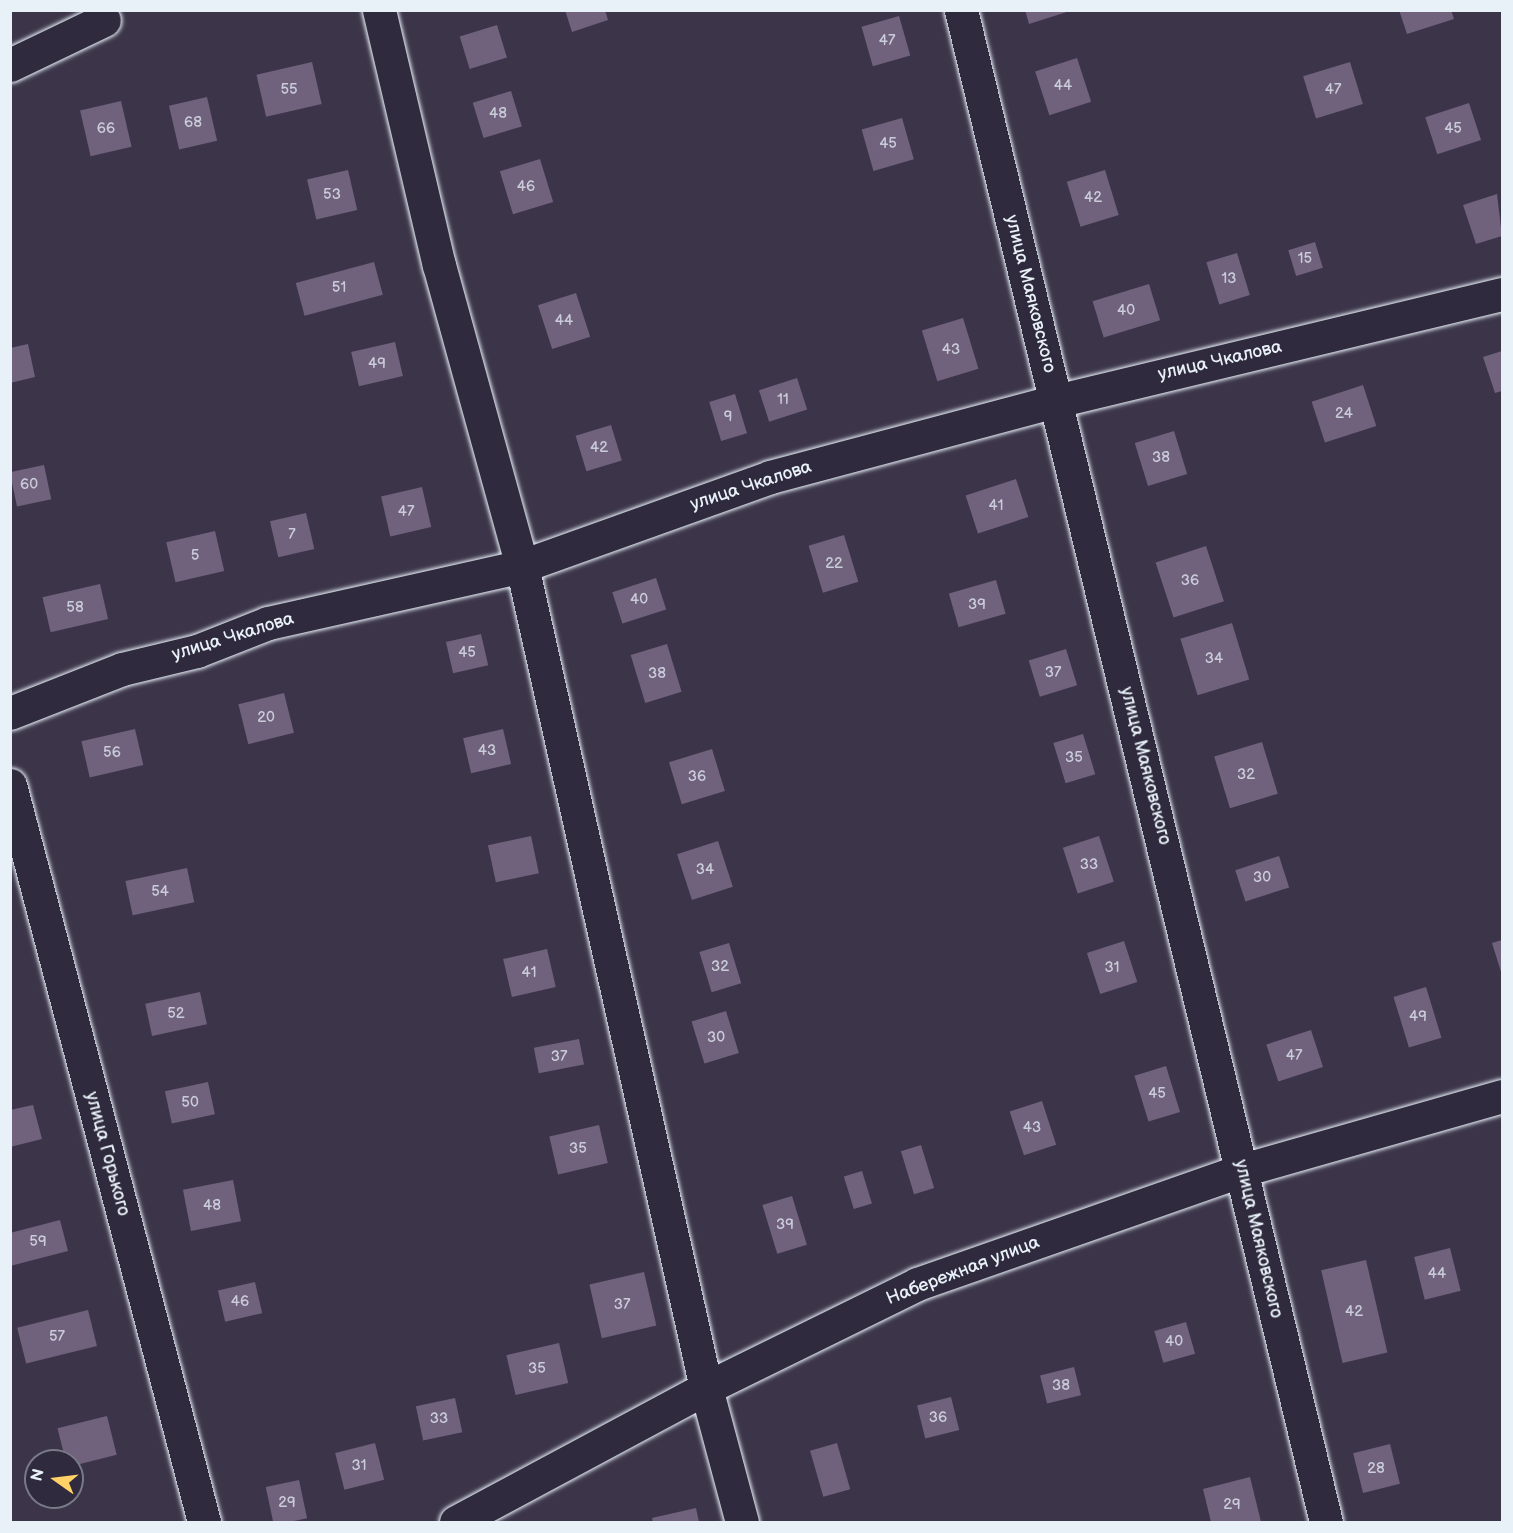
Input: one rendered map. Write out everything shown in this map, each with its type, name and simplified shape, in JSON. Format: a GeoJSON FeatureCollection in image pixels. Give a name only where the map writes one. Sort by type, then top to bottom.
{"type":"FeatureCollection","features":[{"type":"Feature","properties":{"kind":"street"},"geometry":{"type":"LineString","coordinates":[[379,10],[438,265],[522,566],[706,1388],[742,1522]]}},
{"type":"Feature","properties":{"kind":"street","name":"улица Маяковского"},"geometry":{"type":"LineString","coordinates":[[961,10],[1326,1522]]}},
{"type":"Feature","properties":{"kind":"street"},"geometry":{"type":"LineString","coordinates":[[10,65],[104,20]]}},
{"type":"Feature","properties":{"kind":"street","name":"улица Чкалова"},"geometry":{"type":"LineString","coordinates":[[10,713],[122,669],[197,651],[268,623],[522,566],[770,477],[1056,401],[1503,294]]}},
{"type":"Feature","properties":{"kind":"street","name":"улица Горького"},"geometry":{"type":"LineString","coordinates":[[10,785],[204,1522]]}},
{"type":"Feature","properties":{"kind":"street","name":"Набережная улица"},"geometry":{"type":"LineString","coordinates":[[456,1522],[706,1388],[917,1284],[1242,1170],[1503,1096]]}},
{"type":"Feature","properties":{"kind":"building"},"geometry":{"type":"Polygon","coordinates":[[[565,10],[605,10],[608,20],[572,32],[565,10]]]}},
{"type":"Feature","properties":{"kind":"building"},"geometry":{"type":"Polygon","coordinates":[[[1025,10],[1070,10],[1070,11],[1029,24],[1025,10]]]}},
{"type":"Feature","properties":{"kind":"building"},"geometry":{"type":"Polygon","coordinates":[[[1399,10],[1451,10],[1454,19],[1407,34],[1399,10]]]}},
{"type":"Feature","properties":{"kind":"building"},"geometry":{"type":"Polygon","coordinates":[[[899,16],[910,55],[873,66],[862,27],[899,16]]]}},
{"type":"Feature","properties":{"kind":"building"},"geometry":{"type":"Polygon","coordinates":[[[497,25],[507,58],[470,69],[460,36],[497,25]]]}},
{"type":"Feature","properties":{"kind":"building"},"geometry":{"type":"Polygon","coordinates":[[[1077,58],[1091,102],[1049,115],[1035,72],[1077,58]]]}},
{"type":"Feature","properties":{"kind":"building"},"geometry":{"type":"Polygon","coordinates":[[[312,62],[322,104],[266,117],[256,75],[312,62]]]}},
{"type":"Feature","properties":{"kind":"building"},"geometry":{"type":"Polygon","coordinates":[[[1350,62],[1363,104],[1316,118],[1303,76],[1350,62]]]}},
{"type":"Feature","properties":{"kind":"building"},"geometry":{"type":"Polygon","coordinates":[[[511,91],[522,126],[484,138],[473,103],[511,91]]]}},
{"type":"Feature","properties":{"kind":"building"},"geometry":{"type":"Polygon","coordinates":[[[207,97],[217,141],[179,150],[169,106],[207,97]]]}},
{"type":"Feature","properties":{"kind":"building"},"geometry":{"type":"Polygon","coordinates":[[[121,101],[132,147],[91,156],[80,110],[121,101]]]}},
{"type":"Feature","properties":{"kind":"building"},"geometry":{"type":"Polygon","coordinates":[[[1469,103],[1481,140],[1437,154],[1425,117],[1469,103]]]}},
{"type":"Feature","properties":{"kind":"building"},"geometry":{"type":"Polygon","coordinates":[[[902,118],[914,159],[873,171],[862,130],[902,118]]]}},
{"type":"Feature","properties":{"kind":"building"},"geometry":{"type":"Polygon","coordinates":[[[540,159],[553,202],[513,214],[500,171],[540,159]]]}},
{"type":"Feature","properties":{"kind":"building"},"geometry":{"type":"Polygon","coordinates":[[[348,170],[357,210],[316,219],[307,179],[348,170]]]}},
{"type":"Feature","properties":{"kind":"building"},"geometry":{"type":"Polygon","coordinates":[[[1105,170],[1119,215],[1080,227],[1067,182],[1105,170]]]}},
{"type":"Feature","properties":{"kind":"building"},"geometry":{"type":"Polygon","coordinates":[[[1497,194],[1502,236],[1476,244],[1463,205],[1497,194]]]}},
{"type":"Feature","properties":{"kind":"building"},"geometry":{"type":"Polygon","coordinates":[[[1315,242],[1323,268],[1296,276],[1288,250],[1315,242]]]}},
{"type":"Feature","properties":{"kind":"building"},"geometry":{"type":"Polygon","coordinates":[[[1237,253],[1250,295],[1219,304],[1206,262],[1237,253]]]}},
{"type":"Feature","properties":{"kind":"building"},"geometry":{"type":"Polygon","coordinates":[[[374,262],[383,295],[305,316],[296,283],[374,262]]]}},
{"type":"Feature","properties":{"kind":"building"},"geometry":{"type":"Polygon","coordinates":[[[1149,284],[1160,320],[1104,338],[1093,301],[1149,284]]]}},
{"type":"Feature","properties":{"kind":"building"},"geometry":{"type":"Polygon","coordinates":[[[576,293],[590,337],[552,349],[538,305],[576,293]]]}},
{"type":"Feature","properties":{"kind":"building"},"geometry":{"type":"Polygon","coordinates":[[[963,318],[978,369],[937,381],[922,331],[963,318]]]}},
{"type":"Feature","properties":{"kind":"building"},"geometry":{"type":"Polygon","coordinates":[[[395,342],[403,376],[359,386],[351,352],[395,342]]]}},
{"type":"Feature","properties":{"kind":"building"},"geometry":{"type":"Polygon","coordinates":[[[28,344],[35,377],[10,383],[10,348],[28,344]]]}},
{"type":"Feature","properties":{"kind":"building"},"geometry":{"type":"Polygon","coordinates":[[[1502,351],[1502,391],[1495,393],[1483,357],[1502,351]]]}},
{"type":"Feature","properties":{"kind":"building"},"geometry":{"type":"Polygon","coordinates":[[[797,378],[807,409],[769,422],[759,390],[797,378]]]}},
{"type":"Feature","properties":{"kind":"building"},"geometry":{"type":"Polygon","coordinates":[[[1363,385],[1376,426],[1325,443],[1312,402],[1363,385]]]}},
{"type":"Feature","properties":{"kind":"building"},"geometry":{"type":"Polygon","coordinates":[[[735,394],[747,433],[721,441],[709,402],[735,394]]]}},
{"type":"Feature","properties":{"kind":"building"},"geometry":{"type":"Polygon","coordinates":[[[611,425],[622,460],[586,471],[576,436],[611,425]]]}},
{"type":"Feature","properties":{"kind":"building"},"geometry":{"type":"Polygon","coordinates":[[[1174,431],[1187,474],[1148,486],[1135,443],[1174,431]]]}},
{"type":"Feature","properties":{"kind":"building"},"geometry":{"type":"Polygon","coordinates":[[[44,465],[51,499],[17,507],[10,472],[44,465]]]}},
{"type":"Feature","properties":{"kind":"building"},"geometry":{"type":"Polygon","coordinates":[[[1016,479],[1028,517],[978,533],[966,495],[1016,479]]]}},
{"type":"Feature","properties":{"kind":"building"},"geometry":{"type":"Polygon","coordinates":[[[422,487],[431,527],[390,536],[381,496],[422,487]]]}},
{"type":"Feature","properties":{"kind":"building"},"geometry":{"type":"Polygon","coordinates":[[[306,513],[314,549],[278,557],[270,521],[306,513]]]}},
{"type":"Feature","properties":{"kind":"building"},"geometry":{"type":"Polygon","coordinates":[[[215,531],[224,571],[176,582],[166,542],[215,531]]]}},
{"type":"Feature","properties":{"kind":"building"},"geometry":{"type":"Polygon","coordinates":[[[844,535],[858,582],[823,593],[809,546],[844,535]]]}},
{"type":"Feature","properties":{"kind":"building"},"geometry":{"type":"Polygon","coordinates":[[[1206,546],[1224,601],[1174,618],[1156,562],[1206,546]]]}},
{"type":"Feature","properties":{"kind":"building"},"geometry":{"type":"Polygon","coordinates":[[[656,578],[666,609],[622,624],[612,592],[656,578]]]}},
{"type":"Feature","properties":{"kind":"building"},"geometry":{"type":"Polygon","coordinates":[[[996,580],[1006,614],[959,627],[949,594],[996,580]]]}},
{"type":"Feature","properties":{"kind":"building"},"geometry":{"type":"Polygon","coordinates":[[[100,584],[108,619],[51,632],[43,597],[100,584]]]}},
{"type":"Feature","properties":{"kind":"building"},"geometry":{"type":"Polygon","coordinates":[[[1232,623],[1249,679],[1198,695],[1180,639],[1232,623]]]}},
{"type":"Feature","properties":{"kind":"building"},"geometry":{"type":"Polygon","coordinates":[[[481,634],[488,665],[453,673],[446,642],[481,634]]]}},
{"type":"Feature","properties":{"kind":"building"},"geometry":{"type":"Polygon","coordinates":[[[667,644],[682,692],[645,703],[631,655],[667,644]]]}},
{"type":"Feature","properties":{"kind":"building"},"geometry":{"type":"Polygon","coordinates":[[[1066,649],[1077,685],[1040,697],[1029,660],[1066,649]]]}},
{"type":"Feature","properties":{"kind":"building"},"geometry":{"type":"Polygon","coordinates":[[[284,693],[294,733],[248,744],[238,704],[284,693]]]}},
{"type":"Feature","properties":{"kind":"building"},"geometry":{"type":"Polygon","coordinates":[[[135,729],[143,765],[90,777],[81,741],[135,729]]]}},
{"type":"Feature","properties":{"kind":"building"},"geometry":{"type":"Polygon","coordinates":[[[503,729],[511,764],[471,773],[463,738],[503,729]]]}},
{"type":"Feature","properties":{"kind":"building"},"geometry":{"type":"Polygon","coordinates":[[[1083,734],[1095,774],[1066,783],[1053,743],[1083,734]]]}},
{"type":"Feature","properties":{"kind":"building"},"geometry":{"type":"Polygon","coordinates":[[[1262,742],[1278,794],[1230,808],[1214,757],[1262,742]]]}},
{"type":"Feature","properties":{"kind":"building"},"geometry":{"type":"Polygon","coordinates":[[[712,749],[725,791],[682,804],[669,762],[712,749]]]}},
{"type":"Feature","properties":{"kind":"building"},"geometry":{"type":"Polygon","coordinates":[[[531,836],[539,873],[496,882],[488,845],[531,836]]]}},
{"type":"Feature","properties":{"kind":"building"},"geometry":{"type":"Polygon","coordinates":[[[1099,836],[1114,882],[1078,893],[1063,848],[1099,836]]]}},
{"type":"Feature","properties":{"kind":"building"},"geometry":{"type":"Polygon","coordinates":[[[718,841],[733,887],[692,900],[677,854],[718,841]]]}},
{"type":"Feature","properties":{"kind":"building"},"geometry":{"type":"Polygon","coordinates":[[[1279,856],[1289,887],[1245,902],[1235,870],[1279,856]]]}},
{"type":"Feature","properties":{"kind":"building"},"geometry":{"type":"Polygon","coordinates":[[[187,868],[194,902],[133,915],[125,881],[187,868]]]}},
{"type":"Feature","properties":{"kind":"building"},"geometry":{"type":"Polygon","coordinates":[[[1502,940],[1502,975],[1492,943],[1502,940]]]}},
{"type":"Feature","properties":{"kind":"building"},"geometry":{"type":"Polygon","coordinates":[[[1124,941],[1137,982],[1100,994],[1087,953],[1124,941]]]}},
{"type":"Feature","properties":{"kind":"building"},"geometry":{"type":"Polygon","coordinates":[[[729,943],[741,983],[712,992],[699,952],[729,943]]]}},
{"type":"Feature","properties":{"kind":"building"},"geometry":{"type":"Polygon","coordinates":[[[547,949],[556,987],[512,997],[503,959],[547,949]]]}},
{"type":"Feature","properties":{"kind":"building"},"geometry":{"type":"Polygon","coordinates":[[[1426,987],[1441,1038],[1409,1048],[1393,997],[1426,987]]]}},
{"type":"Feature","properties":{"kind":"building"},"geometry":{"type":"Polygon","coordinates":[[[200,992],[207,1024],[152,1036],[145,1004],[200,992]]]}},
{"type":"Feature","properties":{"kind":"building"},"geometry":{"type":"Polygon","coordinates":[[[726,1011],[739,1053],[704,1064],[692,1022],[726,1011]]]}},
{"type":"Feature","properties":{"kind":"building"},"geometry":{"type":"Polygon","coordinates":[[[1311,1030],[1323,1067],[1278,1082],[1266,1045],[1311,1030]]]}},
{"type":"Feature","properties":{"kind":"building"},"geometry":{"type":"Polygon","coordinates":[[[579,1039],[584,1065],[539,1073],[534,1048],[579,1039]]]}},
{"type":"Feature","properties":{"kind":"building"},"geometry":{"type":"Polygon","coordinates":[[[1166,1066],[1180,1112],[1148,1122],[1134,1076],[1166,1066]]]}},
{"type":"Feature","properties":{"kind":"building"},"geometry":{"type":"Polygon","coordinates":[[[208,1082],[215,1114],[172,1123],[165,1091],[208,1082]]]}},
{"type":"Feature","properties":{"kind":"building"},"geometry":{"type":"Polygon","coordinates":[[[1042,1101],[1056,1145],[1024,1155],[1010,1112],[1042,1101]]]}},
{"type":"Feature","properties":{"kind":"building"},"geometry":{"type":"Polygon","coordinates":[[[33,1105],[42,1139],[10,1147],[10,1110],[33,1105]]]}},
{"type":"Feature","properties":{"kind":"building"},"geometry":{"type":"Polygon","coordinates":[[[599,1125],[608,1163],[558,1174],[549,1136],[599,1125]]]}},
{"type":"Feature","properties":{"kind":"building"},"geometry":{"type":"Polygon","coordinates":[[[921,1145],[934,1188],[914,1194],[901,1151],[921,1145]]]}},
{"type":"Feature","properties":{"kind":"building"},"geometry":{"type":"Polygon","coordinates":[[[862,1171],[872,1204],[854,1209],[844,1177],[862,1171]]]}},
{"type":"Feature","properties":{"kind":"building"},"geometry":{"type":"Polygon","coordinates":[[[233,1180],[241,1221],[191,1231],[183,1190],[233,1180]]]}},
{"type":"Feature","properties":{"kind":"building"},"geometry":{"type":"Polygon","coordinates":[[[792,1196],[807,1245],[777,1254],[762,1205],[792,1196]]]}},
{"type":"Feature","properties":{"kind":"building"},"geometry":{"type":"Polygon","coordinates":[[[60,1220],[68,1251],[10,1266],[10,1233],[60,1220]]]}},
{"type":"Feature","properties":{"kind":"building"},"geometry":{"type":"Polygon","coordinates":[[[1450,1248],[1461,1291],[1425,1300],[1414,1257],[1450,1248]]]}},
{"type":"Feature","properties":{"kind":"building"},"geometry":{"type":"Polygon","coordinates":[[[1366,1260],[1387,1353],[1343,1363],[1321,1270],[1366,1260]]]}},
{"type":"Feature","properties":{"kind":"building"},"geometry":{"type":"Polygon","coordinates":[[[644,1272],[656,1326],[602,1338],[589,1285],[644,1272]]]}},
{"type":"Feature","properties":{"kind":"building"},"geometry":{"type":"Polygon","coordinates":[[[255,1282],[262,1313],[225,1322],[218,1291],[255,1282]]]}},
{"type":"Feature","properties":{"kind":"building"},"geometry":{"type":"Polygon","coordinates":[[[88,1310],[97,1346],[26,1364],[17,1328],[88,1310]]]}},
{"type":"Feature","properties":{"kind":"building"},"geometry":{"type":"Polygon","coordinates":[[[1186,1322],[1195,1354],[1163,1363],[1154,1331],[1186,1322]]]}},
{"type":"Feature","properties":{"kind":"building"},"geometry":{"type":"Polygon","coordinates":[[[559,1343],[568,1383],[516,1395],[506,1355],[559,1343]]]}},
{"type":"Feature","properties":{"kind":"building"},"geometry":{"type":"Polygon","coordinates":[[[1074,1367],[1081,1395],[1047,1404],[1040,1375],[1074,1367]]]}},
{"type":"Feature","properties":{"kind":"building"},"geometry":{"type":"Polygon","coordinates":[[[951,1397],[959,1430],[925,1438],[917,1405],[951,1397]]]}},
{"type":"Feature","properties":{"kind":"building"},"geometry":{"type":"Polygon","coordinates":[[[455,1398],[462,1432],[423,1441],[416,1406],[455,1398]]]}},
{"type":"Feature","properties":{"kind":"building"},"geometry":{"type":"Polygon","coordinates":[[[107,1416],[117,1455],[84,1463],[84,1449],[63,1449],[58,1428],[107,1416]]]}},
{"type":"Feature","properties":{"kind":"building"},"geometry":{"type":"Polygon","coordinates":[[[375,1443],[384,1480],[344,1490],[335,1453],[375,1443]]]}},
{"type":"Feature","properties":{"kind":"building"},"geometry":{"type":"Polygon","coordinates":[[[837,1443],[850,1489],[823,1497],[810,1451],[837,1443]]]}},
{"type":"Feature","properties":{"kind":"building"},"geometry":{"type":"Polygon","coordinates":[[[1390,1444],[1400,1484],[1363,1493],[1353,1453],[1390,1444]]]}},
{"type":"Feature","properties":{"kind":"building"},"geometry":{"type":"Polygon","coordinates":[[[1250,1477],[1261,1522],[1211,1522],[1203,1489],[1250,1477]]]}},
{"type":"Feature","properties":{"kind":"building"},"geometry":{"type":"Polygon","coordinates":[[[299,1480],[307,1518],[273,1522],[266,1487],[299,1480]]]}},
{"type":"Feature","properties":{"kind":"building"},"geometry":{"type":"Polygon","coordinates":[[[696,1508],[699,1522],[653,1522],[652,1518],[696,1508]]]}}]}
